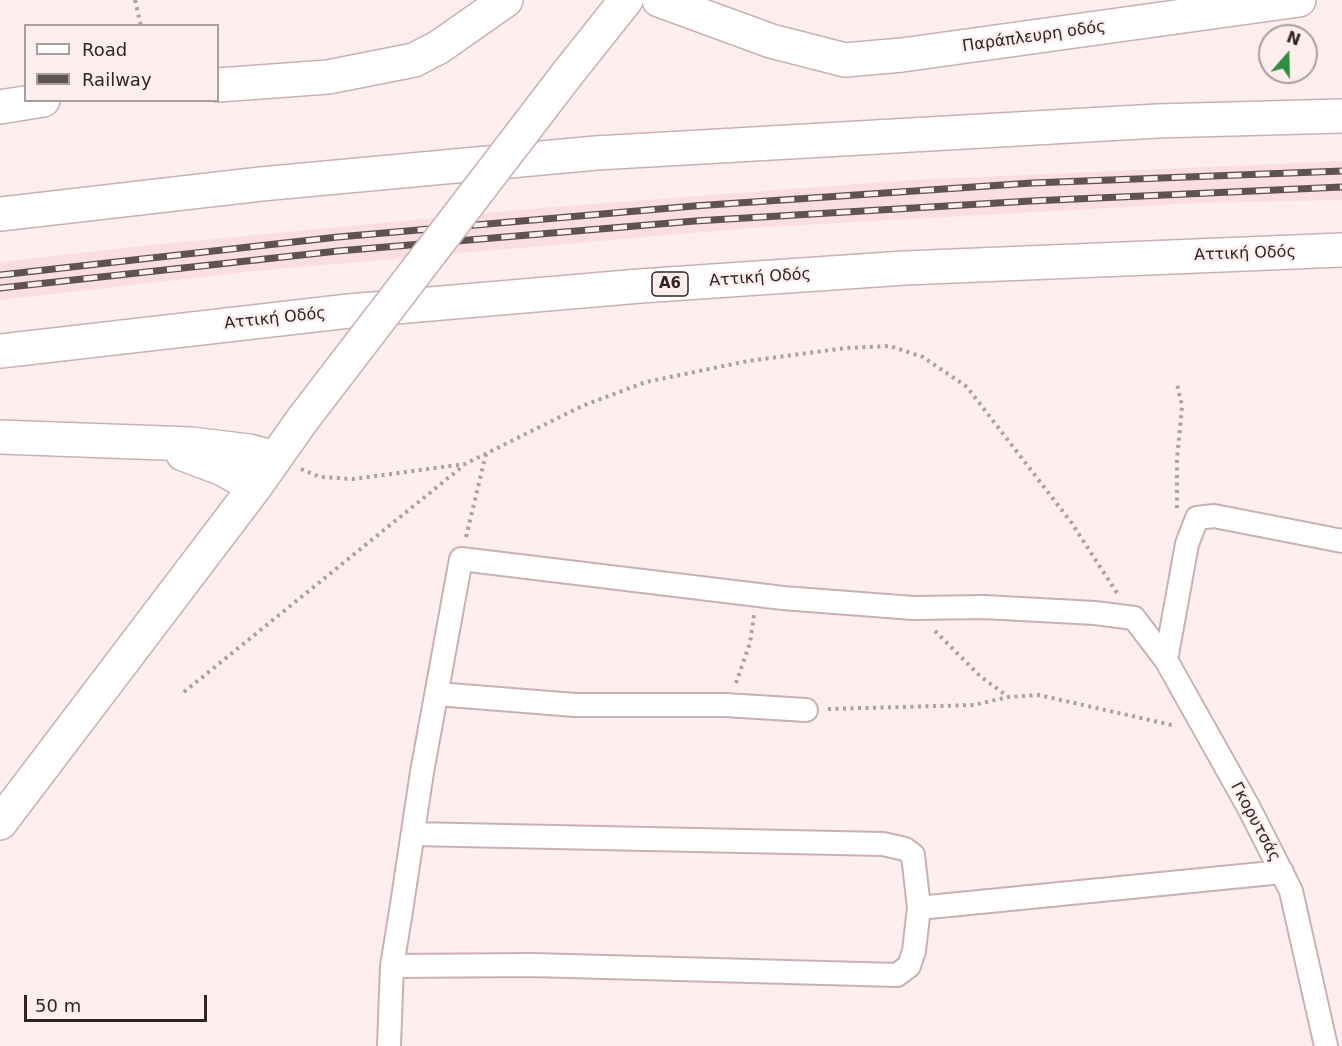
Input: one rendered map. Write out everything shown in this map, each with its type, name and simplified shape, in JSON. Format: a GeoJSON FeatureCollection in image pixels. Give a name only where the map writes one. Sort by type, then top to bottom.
{"type":"FeatureCollection","features":[{"type":"Feature","properties":{"kind":"main road"},"geometry":{"type":"LineString","coordinates":[[0,823],[255,487],[303,419],[626,0]]}},
{"type":"Feature","properties":{"kind":"main road","name":"Παράπλευρη οδός"},"geometry":{"type":"LineString","coordinates":[[659,0],[771,41],[845,60],[902,55],[1299,0]]}},
{"type":"Feature","properties":{"kind":"main road","name":"Παράπλευρη οδός"},"geometry":{"type":"LineString","coordinates":[[718,0],[771,41]]}},
{"type":"Feature","properties":{"kind":"main road"},"geometry":{"type":"LineString","coordinates":[[219,85],[328,77],[406,62],[439,46],[503,1]]}},
{"type":"Feature","properties":{"kind":"main road"},"geometry":{"type":"LineString","coordinates":[[0,107],[31,102]]}},
{"type":"Feature","properties":{"kind":"main road"},"geometry":{"type":"LineString","coordinates":[[0,214],[261,184],[596,153],[1156,121],[1342,116]]}},
{"type":"Feature","properties":{"kind":"main road","name":"Αττική Οδός"},"geometry":{"type":"LineString","coordinates":[[0,351],[349,311],[640,286],[905,268],[1342,250]]}},
{"type":"Feature","properties":{"kind":"main road"},"geometry":{"type":"LineString","coordinates":[[0,437],[76,438],[151,445],[223,447],[275,458]]}},
{"type":"Feature","properties":{"kind":"main road"},"geometry":{"type":"LineString","coordinates":[[151,445],[192,456],[255,487]]}},
{"type":"Feature","properties":{"kind":"street"},"geometry":{"type":"LineString","coordinates":[[1166,660],[1187,544],[1197,518],[1214,516],[1342,541]]}},
{"type":"Feature","properties":{"kind":"street"},"geometry":{"type":"LineString","coordinates":[[389,1046],[393,966],[413,834],[461,559],[757,595],[914,608],[984,608],[1095,613],[1134,618]]}},
{"type":"Feature","properties":{"kind":"street","name":"Γκορυτσάς"},"geometry":{"type":"LineString","coordinates":[[1134,618],[1166,660],[1291,891],[1326,1046]]}},
{"type":"Feature","properties":{"kind":"street"},"geometry":{"type":"LineString","coordinates":[[437,694],[575,705],[725,705],[806,710]]}},
{"type":"Feature","properties":{"kind":"street"},"geometry":{"type":"LineString","coordinates":[[393,966],[532,965],[897,975],[909,966],[914,951],[919,908],[913,855],[905,849],[883,844],[413,834]]}},
{"type":"Feature","properties":{"kind":"street"},"geometry":{"type":"LineString","coordinates":[[919,908],[1281,872]]}},
{"type":"Feature","properties":{"kind":"path"},"geometry":{"type":"LineString","coordinates":[[135,0],[141,24]]}},
{"type":"Feature","properties":{"kind":"path"},"geometry":{"type":"LineString","coordinates":[[184,692],[465,464],[582,406],[646,382],[748,361],[846,348],[890,346],[923,357],[967,387],[1071,522],[1134,618]]}},
{"type":"Feature","properties":{"kind":"path"},"geometry":{"type":"LineString","coordinates":[[1177,384],[1182,406],[1175,501],[1187,544]]}},
{"type":"Feature","properties":{"kind":"path"},"geometry":{"type":"LineString","coordinates":[[461,559],[486,454]]}},
{"type":"Feature","properties":{"kind":"path"},"geometry":{"type":"LineString","coordinates":[[275,458],[320,477],[353,479],[465,464]]}},
{"type":"Feature","properties":{"kind":"path"},"geometry":{"type":"LineString","coordinates":[[725,705],[743,667],[757,595]]}},
{"type":"Feature","properties":{"kind":"path"},"geometry":{"type":"LineString","coordinates":[[914,608],[980,676],[1008,697]]}},
{"type":"Feature","properties":{"kind":"path"},"geometry":{"type":"LineString","coordinates":[[806,710],[974,705],[1008,697],[1039,695],[1155,720],[1208,736]]}},
{"type":"Feature","properties":{"kind":"shaded area"},"geometry":{"type":"Polygon","coordinates":[[[1342,161],[1342,200],[1199,203],[750,228],[256,271],[0,300],[0,262],[150,245],[539,208],[909,180],[1342,161]]]}},
{"type":"Feature","properties":{"kind":"railway"},"geometry":{"type":"LineString","coordinates":[[0,275],[338,237],[694,206],[1032,183],[1342,171]]}},
{"type":"Feature","properties":{"kind":"railway"},"geometry":{"type":"LineString","coordinates":[[0,288],[338,251],[695,221],[1031,201],[1342,187]]}}]}
